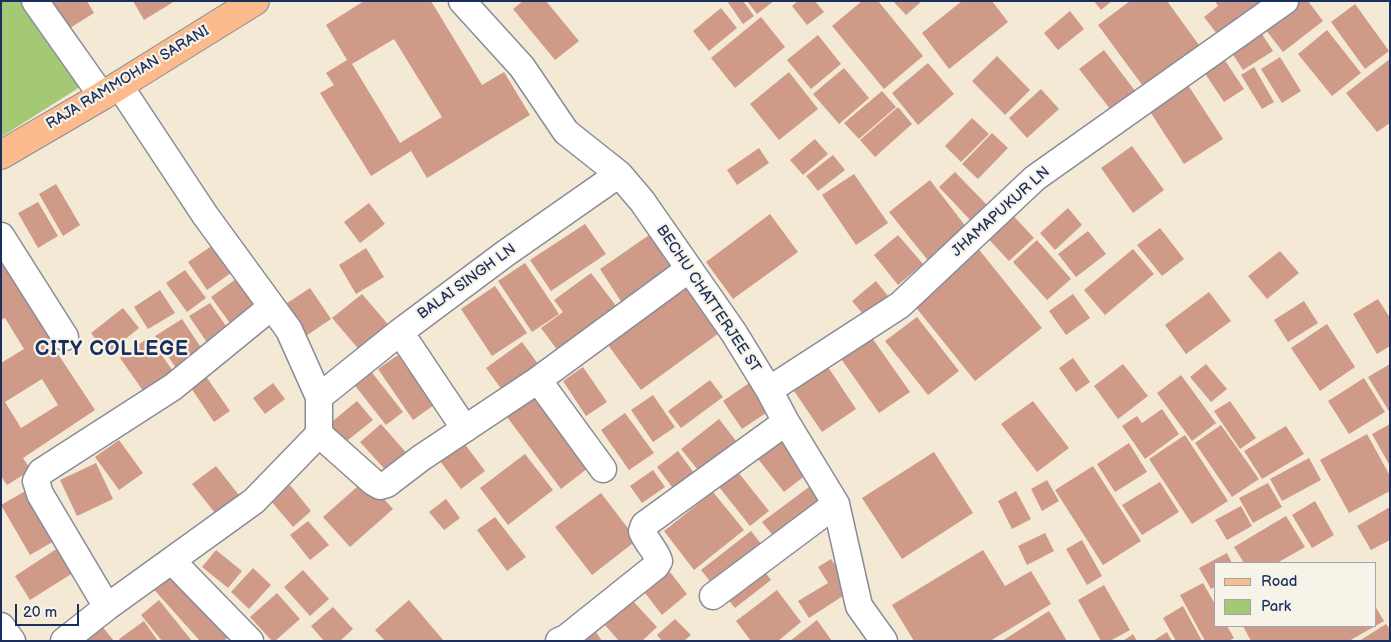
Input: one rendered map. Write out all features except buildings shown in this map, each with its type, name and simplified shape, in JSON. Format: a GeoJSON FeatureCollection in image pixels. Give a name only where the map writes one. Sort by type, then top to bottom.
{"type":"FeatureCollection","features":[{"type":"Feature","properties":{"kind":"main road","name":"RAJA RAMMOHAN SARANI"},"geometry":{"type":"LineString","coordinates":[[1,155],[255,1]]}},
{"type":"Feature","properties":{"kind":"street"},"geometry":{"type":"LineString","coordinates":[[35,1],[111,90],[289,330],[319,397],[319,434],[254,500],[107,607],[64,641]]}},
{"type":"Feature","properties":{"kind":"street","name":"BECHU CHATTERJEE ST"},"geometry":{"type":"LineString","coordinates":[[462,1],[522,67],[566,132],[619,174],[642,201],[734,333],[836,504],[859,606],[884,641]]}},
{"type":"Feature","properties":{"kind":"street","name":"JHAMAPUKUR LN"},"geometry":{"type":"LineString","coordinates":[[769,390],[900,305],[1035,178],[1285,1]]}},
{"type":"Feature","properties":{"kind":"street","name":"BALAI SINGH LN"},"geometry":{"type":"LineString","coordinates":[[319,397],[400,332],[506,253],[619,174]]}},
{"type":"Feature","properties":{"kind":"street"},"geometry":{"type":"LineString","coordinates":[[1,236],[65,336]]}},
{"type":"Feature","properties":{"kind":"street"},"geometry":{"type":"LineString","coordinates":[[319,434],[356,468],[380,486],[387,484],[538,380],[689,269]]}},
{"type":"Feature","properties":{"kind":"street"},"geometry":{"type":"LineString","coordinates":[[107,607],[40,494],[36,481],[41,472],[173,387],[271,307]]}},
{"type":"Feature","properties":{"kind":"street"},"geometry":{"type":"LineString","coordinates":[[400,332],[465,429]]}},
{"type":"Feature","properties":{"kind":"street"},"geometry":{"type":"LineString","coordinates":[[538,380],[603,469]]}},
{"type":"Feature","properties":{"kind":"street"},"geometry":{"type":"LineString","coordinates":[[559,641],[566,638],[656,566],[659,561],[657,554],[645,538],[642,531],[644,525],[786,422]]}},
{"type":"Feature","properties":{"kind":"street"},"geometry":{"type":"LineString","coordinates":[[713,596],[836,504]]}},
{"type":"Feature","properties":{"kind":"street"},"geometry":{"type":"LineString","coordinates":[[172,561],[241,638]]}},
{"type":"Feature","properties":{"kind":"street"},"geometry":{"type":"LineString","coordinates":[[1,626],[12,641]]}},
{"type":"Feature","properties":{"kind":"green space"},"geometry":{"type":"Polygon","coordinates":[[[1,1],[43,1],[99,75],[1,137],[1,1]]]}},
{"type":"Feature","properties":{"kind":"district","name":"CITY COLLEGE"},"geometry":{"type":"Point","coordinates":[112,350]}}]}
